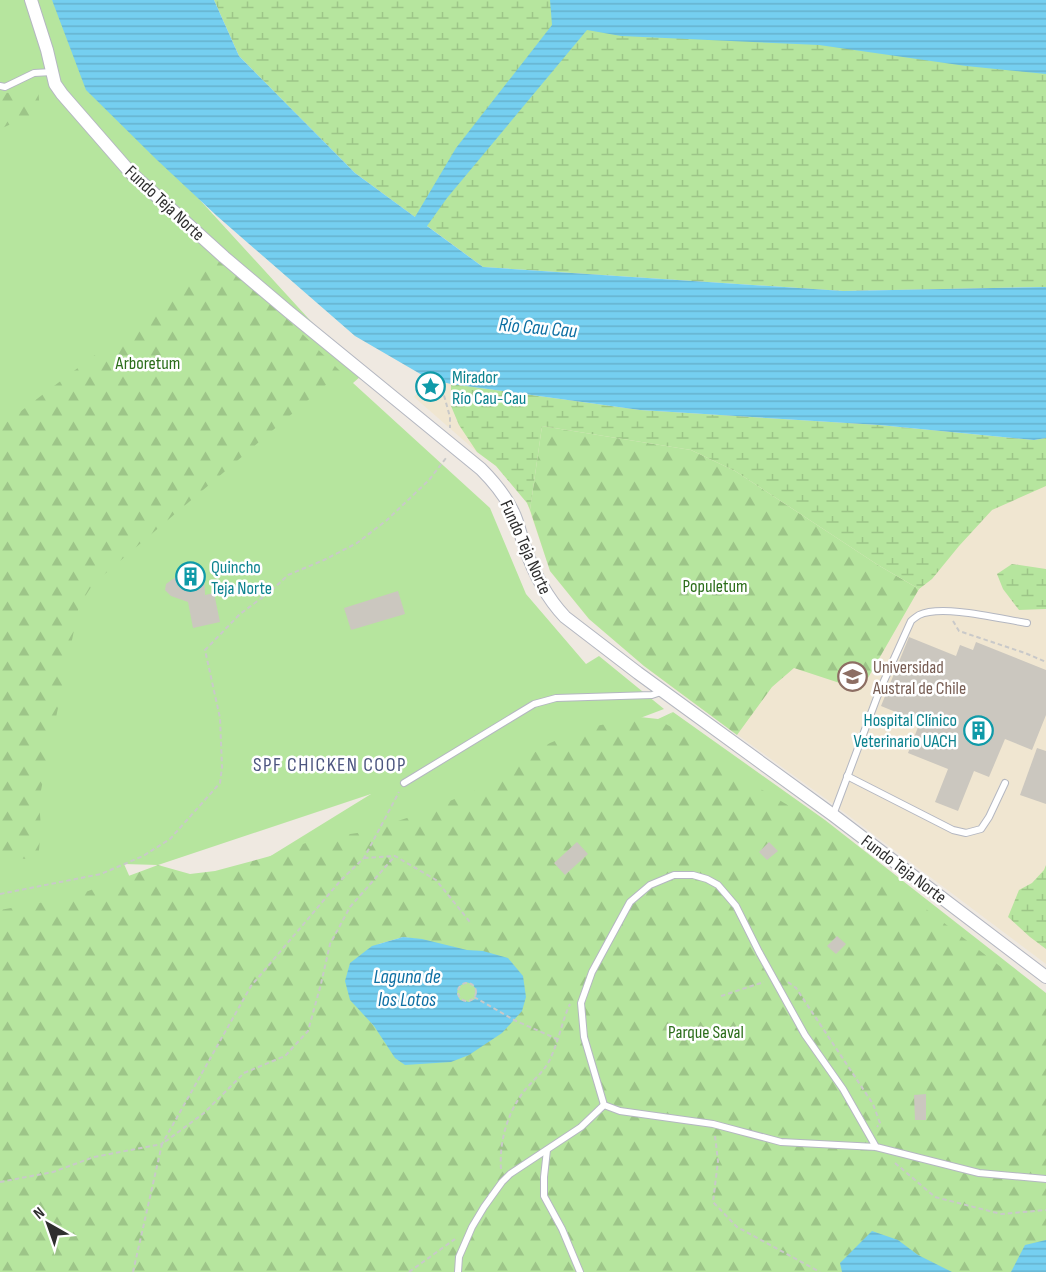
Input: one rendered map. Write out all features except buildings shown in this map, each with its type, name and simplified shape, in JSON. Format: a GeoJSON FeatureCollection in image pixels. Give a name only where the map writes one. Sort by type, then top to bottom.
{"type":"FeatureCollection","features":[{"type":"Feature","properties":{"kind":"street","name":"Fundo Teja Norte"},"geometry":{"type":"LineString","coordinates":[[31,0],[55,84],[62,94],[130,172],[224,257],[481,469],[503,495],[517,520],[542,588],[556,608],[575,625],[1046,977]]}},
{"type":"Feature","properties":{"kind":"lane"},"geometry":{"type":"LineString","coordinates":[[0,86],[5,87],[34,73],[52,72]]}},
{"type":"Feature","properties":{"kind":"lane"},"geometry":{"type":"LineString","coordinates":[[832,815],[879,692],[911,621],[919,615],[948,610],[1027,623]]}},
{"type":"Feature","properties":{"kind":"lane"},"geometry":{"type":"LineString","coordinates":[[404,783],[534,704],[556,698],[652,695],[663,691]]}},
{"type":"Feature","properties":{"kind":"lane"},"geometry":{"type":"LineString","coordinates":[[847,776],[953,830],[966,833],[981,829],[1005,783]]}},
{"type":"Feature","properties":{"kind":"lane"},"geometry":{"type":"LineString","coordinates":[[604,1105],[584,1037],[581,1003],[592,972],[630,902],[650,885],[666,878],[674,875],[693,875],[718,885],[736,906],[805,1035],[843,1089],[876,1147]]}},
{"type":"Feature","properties":{"kind":"lane"},"geometry":{"type":"LineString","coordinates":[[604,1105],[620,1111],[713,1124],[780,1142],[876,1147],[979,1173],[1046,1179]]}},
{"type":"Feature","properties":{"kind":"lane"},"geometry":{"type":"LineString","coordinates":[[458,1272],[459,1257],[472,1227],[502,1182],[510,1174],[581,1127],[604,1105]]}},
{"type":"Feature","properties":{"kind":"lane"},"geometry":{"type":"LineString","coordinates":[[547,1150],[544,1196],[562,1229],[580,1272]]}},
{"type":"Feature","properties":{"kind":"path"},"geometry":{"type":"LineString","coordinates":[[0,894],[101,874],[143,856],[170,839],[220,783],[222,767],[220,718],[205,650],[240,614],[288,575],[357,543],[387,520],[429,480],[452,444],[450,417],[440,381]]}},
{"type":"Feature","properties":{"kind":"path"},"geometry":{"type":"LineString","coordinates":[[948,610],[959,632],[1046,662]]}},
{"type":"Feature","properties":{"kind":"path"},"geometry":{"type":"LineString","coordinates":[[133,1272],[162,1144],[251,986],[341,880],[364,858],[404,783]]}},
{"type":"Feature","properties":{"kind":"path"},"geometry":{"type":"LineString","coordinates":[[364,858],[395,856],[436,880],[470,922]]}},
{"type":"Feature","properties":{"kind":"path"},"geometry":{"type":"LineString","coordinates":[[0,1182],[53,1172],[94,1157],[162,1144],[204,1113],[244,1074],[285,1056],[308,1031],[330,944],[350,907],[395,856]]}},
{"type":"Feature","properties":{"kind":"path"},"geometry":{"type":"LineString","coordinates":[[466,984],[471,985],[475,989],[474,997],[470,1001],[464,1001],[459,997],[459,988],[466,984]]}},
{"type":"Feature","properties":{"kind":"path"},"geometry":{"type":"LineString","coordinates":[[474,997],[514,1020],[557,1039]]}},
{"type":"Feature","properties":{"kind":"path"},"geometry":{"type":"LineString","coordinates":[[502,1182],[500,1160],[503,1134],[515,1104],[551,1058],[573,997]]}},
{"type":"Feature","properties":{"kind":"path"},"geometry":{"type":"LineString","coordinates":[[713,1124],[718,1161],[713,1202],[737,1227],[820,1272]]}},
{"type":"Feature","properties":{"kind":"path"},"geometry":{"type":"LineString","coordinates":[[893,1161],[935,1197],[1001,1214],[1046,1210]]}},
{"type":"Feature","properties":{"kind":"path"},"geometry":{"type":"LineString","coordinates":[[409,1272],[472,1227]]}},
{"type":"Feature","properties":{"kind":"shaded area","name":"Universidad Austral de Chile"},"geometry":{"type":"Polygon","coordinates":[[[429,379],[451,384],[1034,440],[1046,438],[1046,964],[833,804],[673,688],[589,619],[550,571],[527,503],[496,466],[414,397],[429,379]]]}},
{"type":"Feature","properties":{"kind":"green space","name":"Arboretum"},"geometry":{"type":"Polygon","coordinates":[[[0,0],[52,0],[188,187],[361,376],[353,383],[490,508],[526,594],[586,664],[599,656],[664,709],[582,740],[368,941],[391,949],[476,929],[673,712],[825,820],[1046,993],[1046,1272],[0,1272],[0,0]],[[371,794],[158,865],[124,864],[150,923],[188,907],[371,794]]]}},
{"type":"Feature","properties":{"kind":"green space"},"geometry":{"type":"Polygon","coordinates":[[[214,0],[1046,0],[1046,287],[843,291],[483,267],[355,173],[239,56],[214,0]]]}},
{"type":"Feature","properties":{"kind":"green space"},"geometry":{"type":"Polygon","coordinates":[[[38,88],[40,111],[0,129],[0,94],[38,88]]]}},
{"type":"Feature","properties":{"kind":"green space","name":"Arboretum"},"geometry":{"type":"Polygon","coordinates":[[[224,257],[341,372],[93,584],[79,606],[39,800],[41,829],[38,860],[6,857],[0,859],[0,427],[224,257]]]}},
{"type":"Feature","properties":{"kind":"green space"},"geometry":{"type":"Polygon","coordinates":[[[451,384],[640,410],[879,425],[1034,440],[1046,438],[1046,486],[992,510],[932,579],[919,589],[878,565],[735,471],[691,450],[542,426],[530,510],[527,503],[496,466],[477,452],[459,425],[451,406],[451,384]]]}},
{"type":"Feature","properties":{"kind":"green space","name":"Populetum"},"geometry":{"type":"Polygon","coordinates":[[[542,426],[691,450],[735,471],[878,565],[919,589],[861,690],[794,668],[772,687],[737,735],[644,666],[589,619],[550,571],[530,510],[542,426]]]}},
{"type":"Feature","properties":{"kind":"green space"},"geometry":{"type":"Polygon","coordinates":[[[1012,564],[1046,569],[1046,609],[1019,610],[1003,589],[997,574],[1012,564]]]}},
{"type":"Feature","properties":{"kind":"green space","name":"Parque Saval"},"geometry":{"type":"Polygon","coordinates":[[[673,712],[664,723],[712,750],[759,788],[806,816],[1046,1002],[1046,1240],[1025,1245],[1011,1272],[952,1272],[918,1255],[898,1240],[840,1262],[842,1272],[0,1272],[0,910],[72,897],[158,865],[190,874],[215,871],[274,855],[316,839],[364,832],[413,816],[479,789],[550,743],[586,728],[631,716],[658,719],[673,712]],[[403,937],[372,946],[365,1017],[374,1026],[384,1043],[405,1065],[451,1062],[469,1055],[483,951],[403,937]]]}},
{"type":"Feature","properties":{"kind":"green space"},"geometry":{"type":"Polygon","coordinates":[[[1046,865],[1046,949],[1008,917],[1019,890],[1032,883],[1046,865]]]}},
{"type":"Feature","properties":{"kind":"water","name":"Río Cau Cau"},"geometry":{"type":"Polygon","coordinates":[[[52,0],[214,0],[239,56],[355,173],[415,217],[456,148],[552,25],[550,0],[1046,0],[1046,74],[966,66],[819,45],[621,36],[587,30],[447,198],[427,226],[483,267],[843,291],[1046,287],[1046,438],[1034,440],[879,425],[640,410],[429,379],[355,336],[217,216],[86,90],[52,0]]]}},
{"type":"Feature","properties":{"kind":"water","name":"Laguna de los Lotos"},"geometry":{"type":"Polygon","coordinates":[[[403,937],[483,951],[508,958],[523,976],[526,997],[522,1011],[502,1033],[469,1055],[451,1062],[405,1065],[395,1058],[374,1026],[350,1000],[345,981],[350,963],[372,946],[403,937]],[[466,982],[458,987],[457,994],[460,1000],[469,1002],[475,999],[476,989],[472,984],[466,982]]]}},
{"type":"Feature","properties":{"kind":"water"},"geometry":{"type":"Polygon","coordinates":[[[872,1231],[898,1240],[918,1255],[952,1272],[842,1272],[840,1263],[872,1231]]]}},
{"type":"Feature","properties":{"kind":"water"},"geometry":{"type":"Polygon","coordinates":[[[1046,1240],[1046,1272],[1011,1272],[1025,1245],[1046,1240]]]}},
{"type":"Feature","properties":{"kind":"place","name":"Mirador Río Cau-Cau"},"geometry":{"type":"Point","coordinates":[431,387]}},
{"type":"Feature","properties":{"kind":"place","name":"Quincho Teja Norte"},"geometry":{"type":"Point","coordinates":[190,577]}},
{"type":"Feature","properties":{"kind":"place","name":"Universidad Austral de Chile"},"geometry":{"type":"Point","coordinates":[852,677]}},
{"type":"Feature","properties":{"kind":"place","name":"Hospital Clínico Veterinario UACH"},"geometry":{"type":"Point","coordinates":[978,730]}},
{"type":"Feature","properties":{"kind":"district","name":"SPF CHICKEN COOP"},"geometry":{"type":"Point","coordinates":[330,764]}}]}
